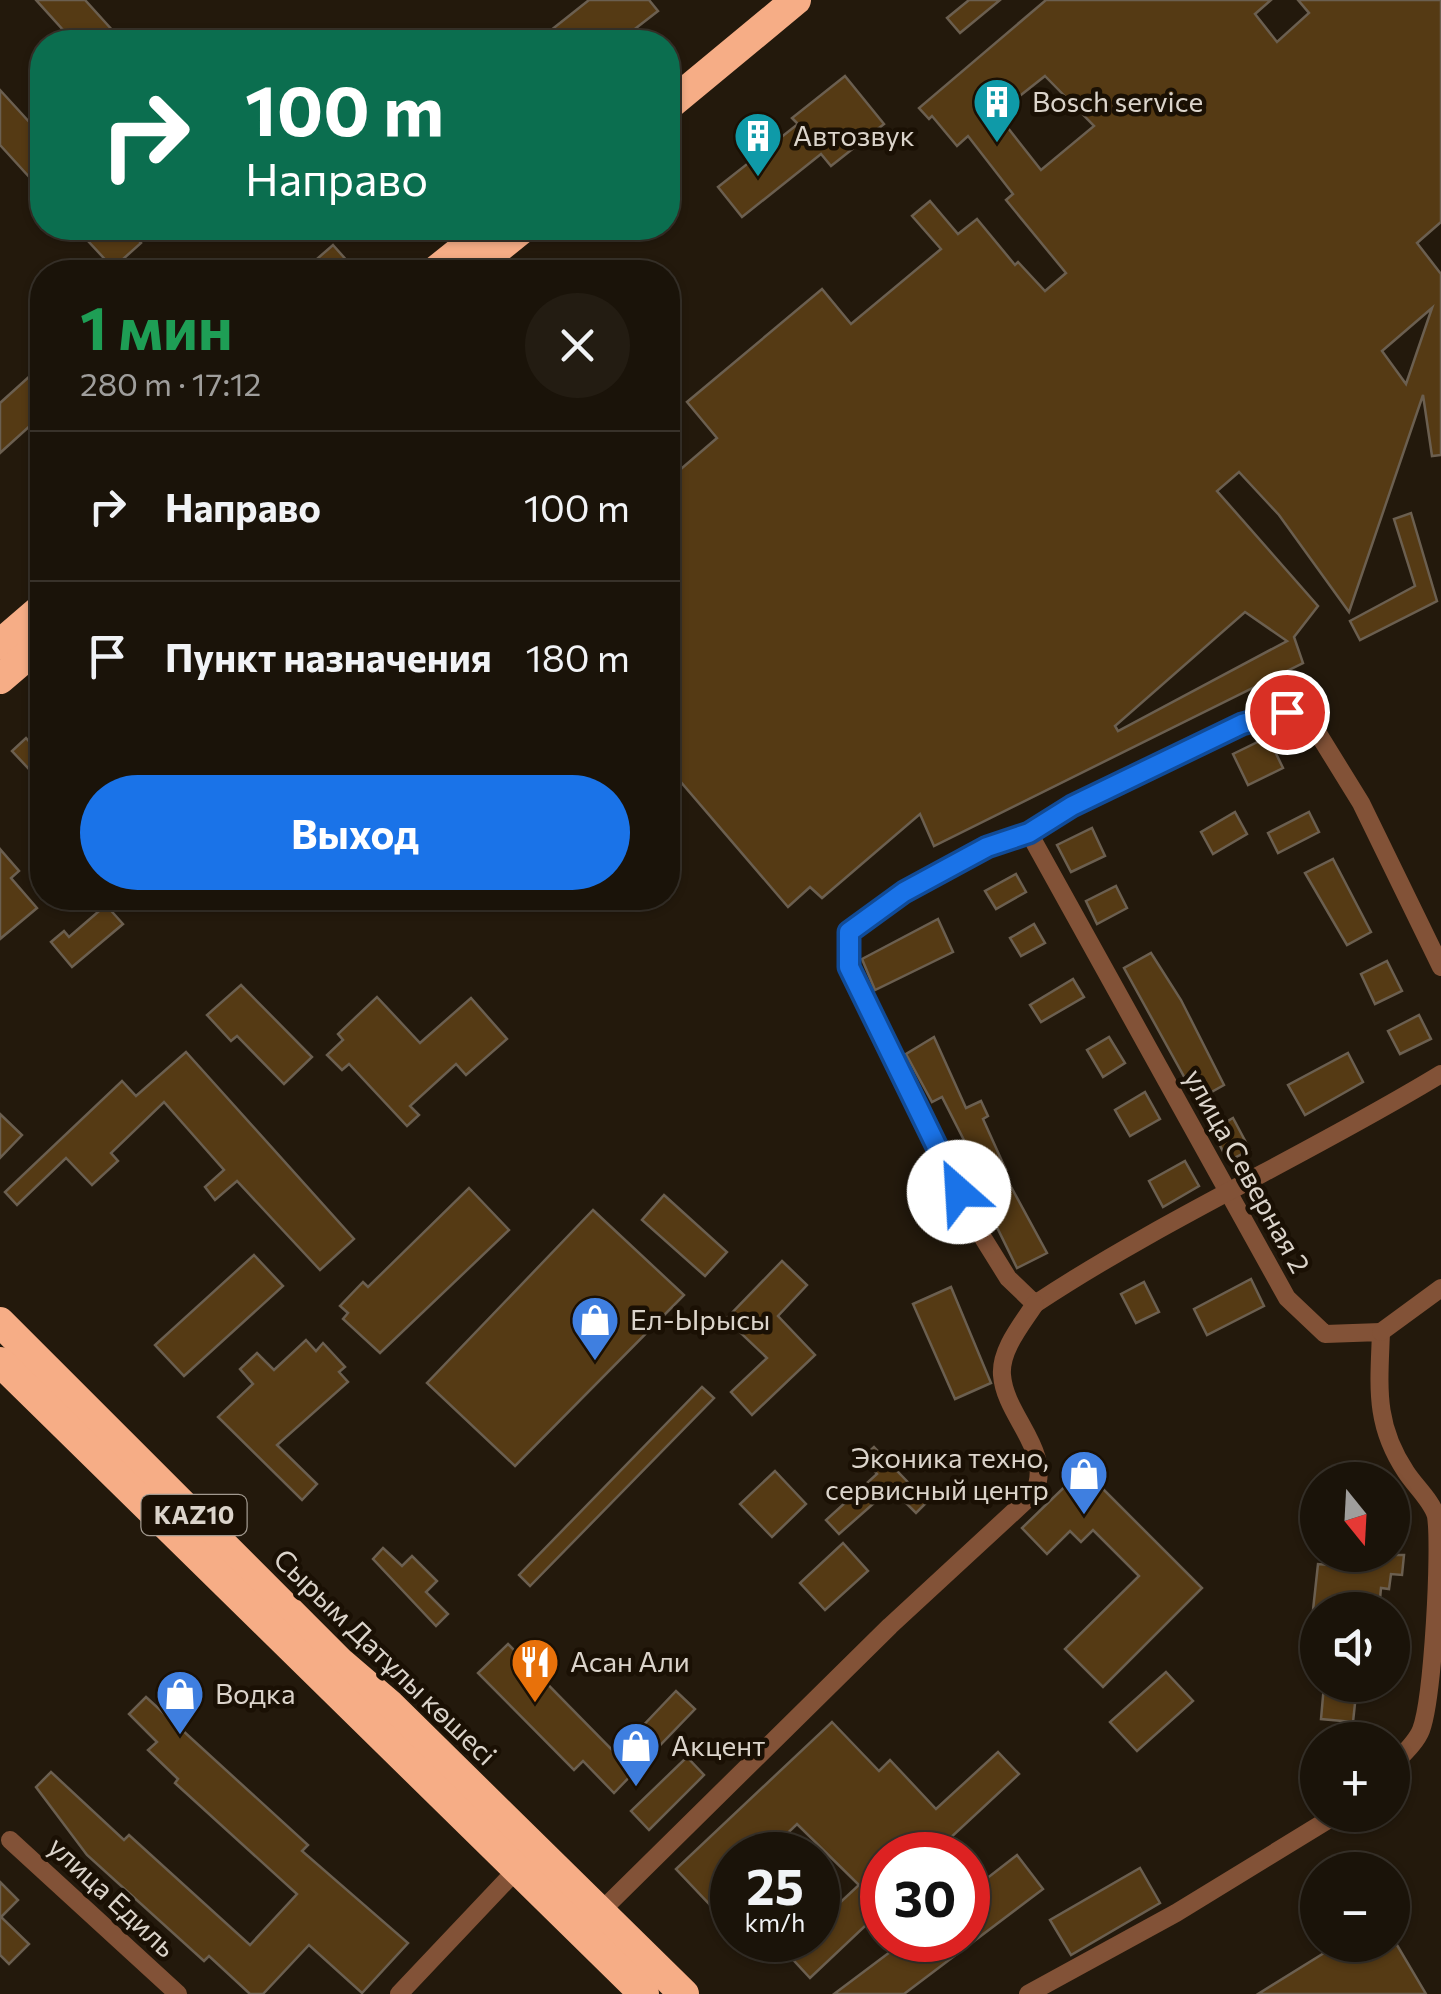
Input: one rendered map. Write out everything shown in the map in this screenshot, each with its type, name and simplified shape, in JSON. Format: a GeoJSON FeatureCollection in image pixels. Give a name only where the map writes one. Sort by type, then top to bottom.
{"type":"FeatureCollection","features":[{"type":"Feature","properties":{"kind":"highway"},"geometry":{"type":"LineString","coordinates":[[680,69],[763,0]]}},
{"type":"Feature","properties":{"kind":"highway"},"geometry":{"type":"LineString","coordinates":[[680,96],[796,0]]}},
{"type":"Feature","properties":{"kind":"highway"},"geometry":{"type":"LineString","coordinates":[[449,260],[474,240]]}},
{"type":"Feature","properties":{"kind":"highway"},"geometry":{"type":"LineString","coordinates":[[484,260],[508,240]]}},
{"type":"Feature","properties":{"kind":"highway"},"geometry":{"type":"LineString","coordinates":[[0,644],[30,618]]}},
{"type":"Feature","properties":{"kind":"highway"},"geometry":{"type":"LineString","coordinates":[[0,679],[30,653]]}},
{"type":"Feature","properties":{"kind":"highway","name":"Сырым Датұлы көшесі"},"geometry":{"type":"LineString","coordinates":[[0,1322],[341,1663],[526,1859]]}},
{"type":"Feature","properties":{"kind":"highway","name":"Сырым Датұлы көшесі"},"geometry":{"type":"LineString","coordinates":[[0,1362],[590,1922],[684,1994]]}},
{"type":"Feature","properties":{"kind":"highway","name":"Сырым Датұлы көшесі"},"geometry":{"type":"LineString","coordinates":[[590,1922],[644,1994]]}},
{"type":"Feature","properties":{"kind":"street"},"geometry":{"type":"LineString","coordinates":[[1034,1304],[1008,1278],[975,1224],[849,967],[849,932],[904,892],[987,847],[1029,833],[1072,806],[1242,724],[1287,712],[1319,735],[1361,802],[1441,967]]}},
{"type":"Feature","properties":{"kind":"street","name":"улица Северная 2"},"geometry":{"type":"LineString","coordinates":[[1029,833],[1287,1298],[1325,1334],[1382,1332]]}},
{"type":"Feature","properties":{"kind":"street"},"geometry":{"type":"LineString","coordinates":[[590,1922],[890,1626],[1034,1494],[1040,1479],[1039,1462],[1002,1375],[1010,1341],[1034,1304],[1100,1261],[1358,1123],[1441,1074]]}},
{"type":"Feature","properties":{"kind":"street"},"geometry":{"type":"LineString","coordinates":[[1410,1745],[1420,1733],[1431,1682],[1440,1553],[1436,1513],[1383,1430],[1378,1400],[1382,1332],[1441,1288]]}},
{"type":"Feature","properties":{"kind":"street"},"geometry":{"type":"LineString","coordinates":[[1028,1994],[1176,1913],[1310,1832]]}},
{"type":"Feature","properties":{"kind":"street","name":"улица Едиль"},"geometry":{"type":"LineString","coordinates":[[10,1840],[178,1994]]}},
{"type":"Feature","properties":{"kind":"street"},"geometry":{"type":"LineString","coordinates":[[399,1994],[526,1859]]}},
{"type":"Feature","properties":{"kind":"building"},"geometry":{"type":"Polygon","coordinates":[[[36,0],[85,0],[112,30],[63,30],[36,0]]]}},
{"type":"Feature","properties":{"kind":"building"},"geometry":{"type":"Polygon","coordinates":[[[589,0],[649,0],[658,11],[633,30],[551,30],[589,0]]]}},
{"type":"Feature","properties":{"kind":"building"},"geometry":{"type":"Polygon","coordinates":[[[969,0],[1000,0],[960,33],[947,18],[969,0]]]}},
{"type":"Feature","properties":{"kind":"building"},"geometry":{"type":"Polygon","coordinates":[[[1046,0],[1271,0],[1255,14],[1277,42],[1309,13],[1298,0],[1441,0],[1441,222],[1417,243],[1441,274],[1441,455],[1432,456],[1423,395],[1349,612],[1279,515],[1239,472],[1217,491],[1318,606],[1294,637],[1303,663],[934,846],[920,814],[822,898],[810,887],[788,907],[680,781],[680,470],[717,438],[687,402],[822,289],[851,324],[941,249],[912,216],[930,201],[958,234],[977,219],[1015,265],[1018,262],[1045,291],[1066,273],[1006,200],[1013,194],[968,136],[957,146],[932,116],[929,119],[919,108],[1046,0]],[[1045,76],[997,114],[1041,170],[1094,126],[1045,76]],[[1432,308],[1382,351],[1406,384],[1432,308]],[[1245,612],[1115,726],[1118,731],[1287,641],[1245,612]]]}},
{"type":"Feature","properties":{"kind":"building"},"geometry":{"type":"Polygon","coordinates":[[[845,76],[884,124],[831,166],[821,154],[742,217],[718,187],[798,124],[792,118],[845,76]]]}},
{"type":"Feature","properties":{"kind":"building"},"geometry":{"type":"Polygon","coordinates":[[[0,90],[30,123],[30,178],[0,145],[0,90]]]}},
{"type":"Feature","properties":{"kind":"building"},"geometry":{"type":"Polygon","coordinates":[[[87,240],[141,243],[122,260],[106,260],[87,240]]]}},
{"type":"Feature","properties":{"kind":"building"},"geometry":{"type":"Polygon","coordinates":[[[333,245],[346,260],[316,260],[333,245]]]}},
{"type":"Feature","properties":{"kind":"building"},"geometry":{"type":"Polygon","coordinates":[[[30,376],[30,426],[0,453],[0,403],[30,376]]]}},
{"type":"Feature","properties":{"kind":"building"},"geometry":{"type":"Polygon","coordinates":[[[1411,513],[1437,601],[1360,640],[1350,621],[1415,586],[1394,519],[1411,513]]]}},
{"type":"Feature","properties":{"kind":"building"},"geometry":{"type":"Polygon","coordinates":[[[1268,737],[1283,768],[1248,785],[1233,754],[1268,737]]]}},
{"type":"Feature","properties":{"kind":"building"},"geometry":{"type":"Polygon","coordinates":[[[26,738],[30,742],[30,770],[12,751],[26,738]]]}},
{"type":"Feature","properties":{"kind":"building"},"geometry":{"type":"Polygon","coordinates":[[[1235,812],[1247,834],[1213,854],[1201,832],[1235,812]]]}},
{"type":"Feature","properties":{"kind":"building"},"geometry":{"type":"Polygon","coordinates":[[[1309,812],[1319,832],[1278,853],[1268,833],[1309,812]]]}},
{"type":"Feature","properties":{"kind":"building"},"geometry":{"type":"Polygon","coordinates":[[[1092,828],[1105,856],[1071,872],[1057,845],[1092,828]]]}},
{"type":"Feature","properties":{"kind":"building"},"geometry":{"type":"Polygon","coordinates":[[[0,849],[19,871],[11,878],[30,900],[30,910],[35,910],[0,939],[0,849]]]}},
{"type":"Feature","properties":{"kind":"building"},"geometry":{"type":"Polygon","coordinates":[[[1333,859],[1371,932],[1347,945],[1305,873],[1333,859]]]}},
{"type":"Feature","properties":{"kind":"building"},"geometry":{"type":"Polygon","coordinates":[[[1016,874],[1026,892],[996,909],[985,891],[1016,874]]]}},
{"type":"Feature","properties":{"kind":"building"},"geometry":{"type":"Polygon","coordinates":[[[1116,886],[1127,908],[1097,924],[1086,901],[1116,886]]]}},
{"type":"Feature","properties":{"kind":"building"},"geometry":{"type":"Polygon","coordinates":[[[100,910],[110,910],[123,924],[72,967],[51,942],[64,931],[69,937],[100,910]]]}},
{"type":"Feature","properties":{"kind":"building"},"geometry":{"type":"Polygon","coordinates":[[[938,919],[953,952],[875,990],[862,959],[938,919]]]}},
{"type":"Feature","properties":{"kind":"building"},"geometry":{"type":"Polygon","coordinates":[[[1034,924],[1045,943],[1021,956],[1010,938],[1034,924]]]}},
{"type":"Feature","properties":{"kind":"building"},"geometry":{"type":"Polygon","coordinates":[[[1151,953],[1181,1000],[1224,1085],[1197,1100],[1124,968],[1151,953]]]}},
{"type":"Feature","properties":{"kind":"building"},"geometry":{"type":"Polygon","coordinates":[[[1387,961],[1402,991],[1375,1004],[1361,974],[1387,961]]]}},
{"type":"Feature","properties":{"kind":"building"},"geometry":{"type":"Polygon","coordinates":[[[1073,979],[1084,997],[1041,1022],[1030,1005],[1073,979]]]}},
{"type":"Feature","properties":{"kind":"building"},"geometry":{"type":"Polygon","coordinates":[[[241,985],[312,1057],[284,1084],[237,1036],[231,1041],[207,1015],[241,985]]]}},
{"type":"Feature","properties":{"kind":"building"},"geometry":{"type":"Polygon","coordinates":[[[377,997],[420,1043],[471,998],[507,1039],[466,1075],[456,1064],[410,1106],[419,1115],[407,1126],[349,1064],[342,1070],[327,1055],[343,1040],[338,1034],[377,997]]]}},
{"type":"Feature","properties":{"kind":"building"},"geometry":{"type":"Polygon","coordinates":[[[1419,1015],[1431,1039],[1400,1054],[1388,1031],[1419,1015]]]}},
{"type":"Feature","properties":{"kind":"building"},"geometry":{"type":"Polygon","coordinates":[[[934,1037],[966,1108],[981,1101],[988,1116],[983,1119],[1006,1170],[1003,1172],[1047,1253],[1017,1268],[963,1158],[971,1154],[942,1097],[932,1102],[906,1054],[934,1037]]]}},
{"type":"Feature","properties":{"kind":"building"},"geometry":{"type":"Polygon","coordinates":[[[1109,1037],[1125,1063],[1103,1077],[1087,1050],[1109,1037]]]}},
{"type":"Feature","properties":{"kind":"building"},"geometry":{"type":"Polygon","coordinates":[[[186,1052],[354,1239],[320,1270],[237,1181],[215,1200],[205,1187],[224,1170],[164,1102],[111,1153],[118,1161],[92,1185],[66,1158],[17,1205],[5,1192],[122,1081],[136,1096],[186,1052]]]}},
{"type":"Feature","properties":{"kind":"building"},"geometry":{"type":"Polygon","coordinates":[[[1348,1053],[1363,1082],[1305,1115],[1288,1085],[1348,1053]]]}},
{"type":"Feature","properties":{"kind":"building"},"geometry":{"type":"Polygon","coordinates":[[[1145,1092],[1160,1119],[1130,1136],[1115,1110],[1145,1092]]]}},
{"type":"Feature","properties":{"kind":"building"},"geometry":{"type":"Polygon","coordinates":[[[0,1114],[22,1135],[0,1158],[0,1114]]]}},
{"type":"Feature","properties":{"kind":"building"},"geometry":{"type":"Polygon","coordinates":[[[1233,1118],[1250,1150],[1228,1161],[1212,1130],[1233,1118]]]}},
{"type":"Feature","properties":{"kind":"building"},"geometry":{"type":"Polygon","coordinates":[[[1185,1161],[1199,1186],[1163,1207],[1149,1181],[1185,1161]]]}},
{"type":"Feature","properties":{"kind":"building"},"geometry":{"type":"Polygon","coordinates":[[[469,1188],[509,1230],[380,1353],[343,1319],[348,1313],[340,1306],[363,1282],[368,1287],[469,1188]]]}},
{"type":"Feature","properties":{"kind":"building"},"geometry":{"type":"Polygon","coordinates":[[[664,1195],[727,1252],[705,1276],[642,1220],[664,1195]]]}},
{"type":"Feature","properties":{"kind":"building"},"geometry":{"type":"Polygon","coordinates":[[[593,1210],[684,1295],[515,1466],[427,1383],[593,1210]]]}},
{"type":"Feature","properties":{"kind":"building"},"geometry":{"type":"Polygon","coordinates":[[[254,1255],[283,1286],[184,1376],[155,1345],[254,1255]]]}},
{"type":"Feature","properties":{"kind":"building"},"geometry":{"type":"Polygon","coordinates":[[[782,1261],[807,1285],[778,1316],[815,1355],[752,1415],[731,1392],[767,1358],[726,1319],[782,1261]]]}},
{"type":"Feature","properties":{"kind":"building"},"geometry":{"type":"Polygon","coordinates":[[[1251,1279],[1264,1306],[1207,1335],[1194,1309],[1251,1279]]]}},
{"type":"Feature","properties":{"kind":"building"},"geometry":{"type":"Polygon","coordinates":[[[1144,1282],[1159,1312],[1136,1323],[1121,1294],[1144,1282]]]}},
{"type":"Feature","properties":{"kind":"building"},"geometry":{"type":"Polygon","coordinates":[[[951,1287],[991,1383],[955,1399],[913,1304],[951,1287]]]}},
{"type":"Feature","properties":{"kind":"building"},"geometry":{"type":"Polygon","coordinates":[[[306,1340],[316,1351],[323,1343],[345,1367],[339,1372],[348,1382],[277,1445],[317,1484],[302,1500],[218,1417],[253,1384],[240,1369],[257,1353],[274,1370],[306,1340]]]}},
{"type":"Feature","properties":{"kind":"building"},"geometry":{"type":"Polygon","coordinates":[[[702,1387],[714,1398],[530,1586],[519,1575],[702,1387]]]}},
{"type":"Feature","properties":{"kind":"building"},"geometry":{"type":"Polygon","coordinates":[[[874,1447],[927,1502],[916,1513],[891,1488],[839,1534],[826,1520],[877,1474],[862,1458],[874,1447]]]}},
{"type":"Feature","properties":{"kind":"building"},"geometry":{"type":"Polygon","coordinates":[[[1083,1469],[1202,1588],[1103,1687],[1065,1649],[1139,1576],[1093,1530],[1081,1542],[1070,1531],[1047,1554],[1022,1528],[1083,1469]]]}},
{"type":"Feature","properties":{"kind":"building"},"geometry":{"type":"Polygon","coordinates":[[[775,1471],[806,1504],[772,1537],[740,1504],[775,1471]]]}},
{"type":"Feature","properties":{"kind":"building"},"geometry":{"type":"Polygon","coordinates":[[[843,1543],[868,1571],[825,1610],[800,1583],[843,1543]]]}},
{"type":"Feature","properties":{"kind":"building"},"geometry":{"type":"Polygon","coordinates":[[[383,1548],[402,1566],[412,1556],[437,1581],[426,1592],[448,1614],[436,1626],[373,1559],[383,1548]]]}},
{"type":"Feature","properties":{"kind":"building"},"geometry":{"type":"Polygon","coordinates":[[[1317,1572],[1402,1572],[1391,1574],[1389,1589],[1381,1588],[1381,1592],[1315,1592],[1317,1572]]]}},
{"type":"Feature","properties":{"kind":"building"},"geometry":{"type":"Polygon","coordinates":[[[508,1644],[616,1754],[676,1691],[695,1709],[614,1793],[583,1761],[574,1770],[478,1673],[508,1644]]]}},
{"type":"Feature","properties":{"kind":"building"},"geometry":{"type":"Polygon","coordinates":[[[1166,1672],[1193,1701],[1137,1751],[1110,1722],[1166,1672]]]}},
{"type":"Feature","properties":{"kind":"building"},"geometry":{"type":"Polygon","coordinates":[[[146,1697],[308,1845],[302,1851],[408,1943],[362,1993],[309,1945],[263,1994],[250,1994],[209,1956],[204,1961],[87,1855],[36,1787],[51,1772],[124,1840],[129,1835],[250,1945],[297,1894],[175,1783],[178,1779],[148,1750],[157,1742],[129,1714],[146,1697]]]}},
{"type":"Feature","properties":{"kind":"building"},"geometry":{"type":"Polygon","coordinates":[[[1322,1702],[1355,1702],[1353,1722],[1321,1719],[1322,1702]]]}},
{"type":"Feature","properties":{"kind":"building"},"geometry":{"type":"Polygon","coordinates":[[[832,1722],[879,1771],[890,1760],[936,1809],[998,1752],[1019,1774],[957,1832],[860,1832],[860,1931],[840,1950],[840,1903],[859,1885],[840,1866],[840,1832],[805,1832],[797,1824],[789,1832],[715,1832],[832,1722]]]}},
{"type":"Feature","properties":{"kind":"building"},"geometry":{"type":"Polygon","coordinates":[[[687,1757],[704,1775],[649,1830],[631,1811],[687,1757]]]}},
{"type":"Feature","properties":{"kind":"building"},"geometry":{"type":"Polygon","coordinates":[[[710,1837],[710,1905],[676,1869],[710,1837]]]}},
{"type":"Feature","properties":{"kind":"building"},"geometry":{"type":"Polygon","coordinates":[[[1017,1855],[1043,1889],[990,1929],[990,1876],[1017,1855]]]}},
{"type":"Feature","properties":{"kind":"building"},"geometry":{"type":"Polygon","coordinates":[[[1140,1868],[1160,1903],[1071,1955],[1050,1920],[1140,1868]]]}},
{"type":"Feature","properties":{"kind":"building"},"geometry":{"type":"Polygon","coordinates":[[[0,1882],[18,1900],[1,1917],[29,1944],[9,1964],[0,1955],[0,1882]]]}},
{"type":"Feature","properties":{"kind":"building"},"geometry":{"type":"Polygon","coordinates":[[[795,1962],[827,1962],[810,1978],[795,1962]]]}},
{"type":"Feature","properties":{"kind":"building"},"geometry":{"type":"Polygon","coordinates":[[[877,1962],[946,1962],[904,1994],[834,1994],[877,1962]]]}},
{"type":"Feature","properties":{"kind":"building"},"geometry":{"type":"Polygon","coordinates":[[[1310,1962],[1407,1962],[1426,1994],[1258,1994],[1310,1962]]]}},
{"type":"Feature","properties":{"kind":"place","name":"Bosch service"},"geometry":{"type":"Point","coordinates":[997,144]}},
{"type":"Feature","properties":{"kind":"place","name":"Автозвук"},"geometry":{"type":"Point","coordinates":[758,178]}},
{"type":"Feature","properties":{"kind":"place","name":"Ел-Ырысы"},"geometry":{"type":"Point","coordinates":[595,1362]}},
{"type":"Feature","properties":{"kind":"place","name":"Эконика техно, сервисный центр"},"geometry":{"type":"Point","coordinates":[1084,1516]}},
{"type":"Feature","properties":{"kind":"place","name":"Асан Али"},"geometry":{"type":"Point","coordinates":[535,1704]}},
{"type":"Feature","properties":{"kind":"place","name":"Водка"},"geometry":{"type":"Point","coordinates":[180,1736]}},
{"type":"Feature","properties":{"kind":"place","name":"Акцент"},"geometry":{"type":"Point","coordinates":[636,1788]}},
{"type":"Feature","properties":{"kind":"route"},"geometry":{"type":"LineString","coordinates":[[959,1192],[849,967],[849,932],[904,892],[987,847],[1029,833],[1072,806],[1242,724],[1287,712]]}}]}
